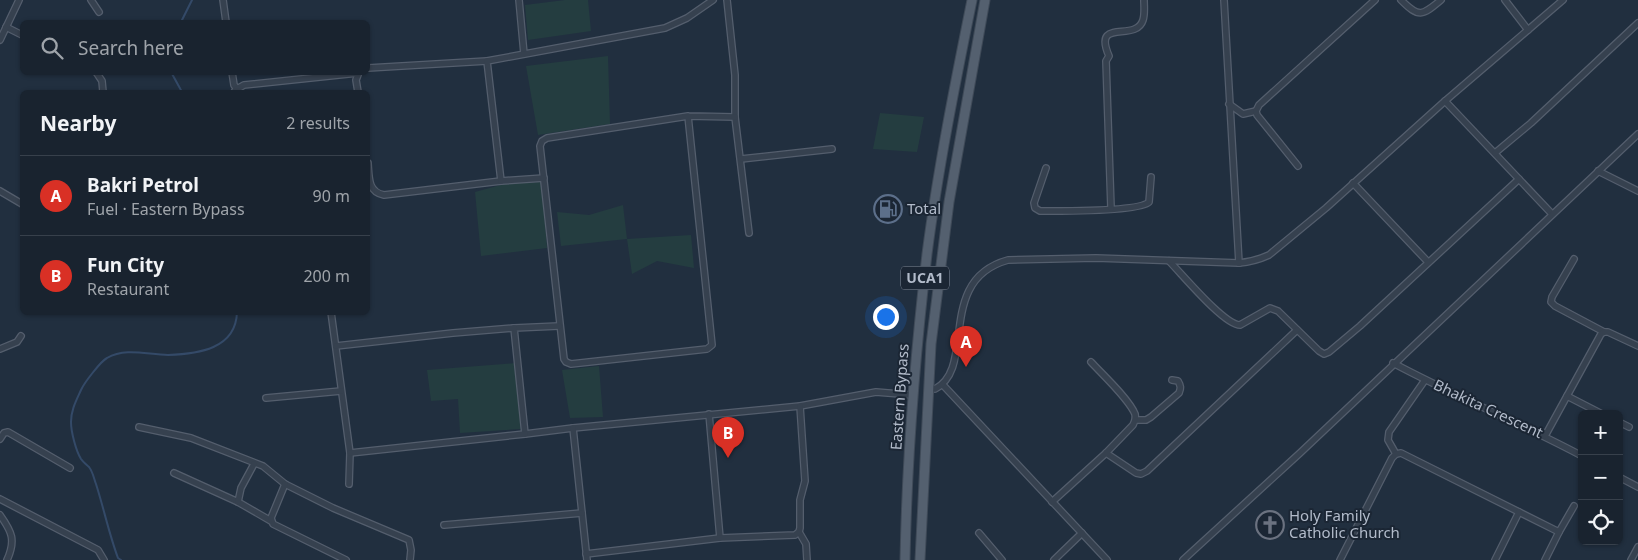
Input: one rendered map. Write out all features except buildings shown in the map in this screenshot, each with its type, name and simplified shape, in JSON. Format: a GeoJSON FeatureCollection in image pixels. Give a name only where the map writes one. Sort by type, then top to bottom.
{"type":"FeatureCollection","features":[{"type":"Feature","properties":{"kind":"main road","name":"Eastern Bypass"},"geometry":{"type":"LineString","coordinates":[[905,560],[912,395],[929,241],[943,153],[972,0]]}},
{"type":"Feature","properties":{"kind":"main road","name":"Eastern Bypass"},"geometry":{"type":"LineString","coordinates":[[920,560],[931,344],[949,202],[985,0]]}},
{"type":"Feature","properties":{"kind":"street"},"geometry":{"type":"LineString","coordinates":[[0,40],[19,0]]}},
{"type":"Feature","properties":{"kind":"street"},"geometry":{"type":"LineString","coordinates":[[91,0],[98,12]]}},
{"type":"Feature","properties":{"kind":"street"},"geometry":{"type":"LineString","coordinates":[[223,0],[226,20]]}},
{"type":"Feature","properties":{"kind":"street"},"geometry":{"type":"LineString","coordinates":[[519,0],[524,54]]}},
{"type":"Feature","properties":{"kind":"street"},"geometry":{"type":"LineString","coordinates":[[370,68],[487,61],[665,28],[687,18],[713,0]]}},
{"type":"Feature","properties":{"kind":"street"},"geometry":{"type":"LineString","coordinates":[[727,0],[735,75],[736,117],[749,233]]}},
{"type":"Feature","properties":{"kind":"street"},"geometry":{"type":"LineString","coordinates":[[1111,208],[1106,61],[1109,56],[1104,44],[1110,33],[1134,29],[1140,25],[1143,20],[1144,0]]}},
{"type":"Feature","properties":{"kind":"street"},"geometry":{"type":"LineString","coordinates":[[1224,0],[1239,263]]}},
{"type":"Feature","properties":{"kind":"street"},"geometry":{"type":"LineString","coordinates":[[1298,166],[1257,115],[1256,111],[1259,105],[1375,0]]}},
{"type":"Feature","properties":{"kind":"street"},"geometry":{"type":"LineString","coordinates":[[1401,0],[1414,12],[1420,14],[1427,12],[1441,0]]}},
{"type":"Feature","properties":{"kind":"street"},"geometry":{"type":"LineString","coordinates":[[1505,0],[1528,30]]}},
{"type":"Feature","properties":{"kind":"street"},"geometry":{"type":"LineString","coordinates":[[928,387],[935,389],[943,385],[953,364],[963,310],[969,290],[977,279],[995,264],[1008,260],[1096,258],[1239,263],[1252,262],[1269,255],[1326,208],[1445,101],[1563,0]]}},
{"type":"Feature","properties":{"kind":"street"},"geometry":{"type":"LineString","coordinates":[[1495,154],[1638,23]]}},
{"type":"Feature","properties":{"kind":"street"},"geometry":{"type":"LineString","coordinates":[[6,27],[20,34]]}},
{"type":"Feature","properties":{"kind":"street"},"geometry":{"type":"LineString","coordinates":[[487,61],[500,181]]}},
{"type":"Feature","properties":{"kind":"street"},"geometry":{"type":"LineString","coordinates":[[98,75],[102,81],[104,90]]}},
{"type":"Feature","properties":{"kind":"street"},"geometry":{"type":"LineString","coordinates":[[232,75],[236,90]]}},
{"type":"Feature","properties":{"kind":"street"},"geometry":{"type":"LineString","coordinates":[[237,90],[244,85],[339,75]]}},
{"type":"Feature","properties":{"kind":"street"},"geometry":{"type":"LineString","coordinates":[[357,75],[356,80],[358,90]]}},
{"type":"Feature","properties":{"kind":"street"},"geometry":{"type":"LineString","coordinates":[[1445,101],[1552,214]]}},
{"type":"Feature","properties":{"kind":"street"},"geometry":{"type":"LineString","coordinates":[[1229,104],[1243,114],[1256,111]]}},
{"type":"Feature","properties":{"kind":"street"},"geometry":{"type":"LineString","coordinates":[[688,116],[712,345],[707,348],[571,364],[566,362],[559,326],[540,146],[542,141],[547,138],[688,116],[736,117]]}},
{"type":"Feature","properties":{"kind":"street"},"geometry":{"type":"LineString","coordinates":[[1183,560],[1300,453],[1393,363],[1638,134]]}},
{"type":"Feature","properties":{"kind":"street"},"geometry":{"type":"LineString","coordinates":[[741,159],[832,149]]}},
{"type":"Feature","properties":{"kind":"street"},"geometry":{"type":"LineString","coordinates":[[1046,168],[1034,204],[1040,211],[1097,212],[1111,208],[1146,204],[1149,202],[1151,177]]}},
{"type":"Feature","properties":{"kind":"street"},"geometry":{"type":"LineString","coordinates":[[1598,171],[1638,191]]}},
{"type":"Feature","properties":{"kind":"street"},"geometry":{"type":"LineString","coordinates":[[370,180],[371,188],[377,194],[384,195],[500,181],[544,178]]}},
{"type":"Feature","properties":{"kind":"street"},"geometry":{"type":"LineString","coordinates":[[1169,261],[1230,322],[1240,325],[1270,308],[1278,311],[1324,354],[1329,352],[1519,179]]}},
{"type":"Feature","properties":{"kind":"street"},"geometry":{"type":"LineString","coordinates":[[1353,183],[1428,262]]}},
{"type":"Feature","properties":{"kind":"street"},"geometry":{"type":"LineString","coordinates":[[0,191],[20,203]]}},
{"type":"Feature","properties":{"kind":"street"},"geometry":{"type":"LineString","coordinates":[[1574,259],[1551,302],[1554,306],[1604,332],[1638,346]]}},
{"type":"Feature","properties":{"kind":"street"},"geometry":{"type":"LineString","coordinates":[[332,315],[350,453],[349,484]]}},
{"type":"Feature","properties":{"kind":"street"},"geometry":{"type":"LineString","coordinates":[[336,346],[453,333],[559,326]]}},
{"type":"Feature","properties":{"kind":"street"},"geometry":{"type":"LineString","coordinates":[[514,328],[525,434]]}},
{"type":"Feature","properties":{"kind":"street"},"geometry":{"type":"LineString","coordinates":[[1106,453],[1136,473],[1140,474],[1147,471],[1297,330]]}},
{"type":"Feature","properties":{"kind":"street"},"geometry":{"type":"LineString","coordinates":[[1545,436],[1601,334],[1604,332]]}},
{"type":"Feature","properties":{"kind":"street"},"geometry":{"type":"LineString","coordinates":[[0,348],[17,342],[21,336]]}},
{"type":"Feature","properties":{"kind":"street"},"geometry":{"type":"LineString","coordinates":[[1052,502],[1106,453],[1136,420],[1130,406],[1091,362]]}},
{"type":"Feature","properties":{"kind":"street","name":"Bhakita Crescent"},"geometry":{"type":"LineString","coordinates":[[1393,363],[1545,436],[1580,455]]}},
{"type":"Feature","properties":{"kind":"street"},"geometry":{"type":"LineString","coordinates":[[1136,420],[1146,420],[1151,417],[1179,392],[1180,384],[1178,381],[1172,380]]}},
{"type":"Feature","properties":{"kind":"street"},"geometry":{"type":"LineString","coordinates":[[1396,454],[1388,440],[1389,432],[1426,380]]}},
{"type":"Feature","properties":{"kind":"street"},"geometry":{"type":"LineString","coordinates":[[943,385],[1107,560]]}},
{"type":"Feature","properties":{"kind":"street"},"geometry":{"type":"LineString","coordinates":[[266,398],[342,391]]}},
{"type":"Feature","properties":{"kind":"street"},"geometry":{"type":"LineString","coordinates":[[350,453],[573,428],[800,406],[876,392],[912,395]]}},
{"type":"Feature","properties":{"kind":"street"},"geometry":{"type":"LineString","coordinates":[[1567,396],[1594,410]]}},
{"type":"Feature","properties":{"kind":"street"},"geometry":{"type":"LineString","coordinates":[[800,406],[804,481],[800,500],[799,532],[806,544],[807,560]]}},
{"type":"Feature","properties":{"kind":"street"},"geometry":{"type":"LineString","coordinates":[[708,414],[720,538]]}},
{"type":"Feature","properties":{"kind":"street"},"geometry":{"type":"LineString","coordinates":[[1623,424],[1629,427]]}},
{"type":"Feature","properties":{"kind":"street"},"geometry":{"type":"LineString","coordinates":[[139,427],[191,438],[254,464],[264,466],[285,484],[386,532],[409,540],[410,560]]}},
{"type":"Feature","properties":{"kind":"street"},"geometry":{"type":"LineString","coordinates":[[573,428],[586,557],[720,538],[788,535],[799,532]]}},
{"type":"Feature","properties":{"kind":"street"},"geometry":{"type":"LineString","coordinates":[[0,439],[4,432],[8,432],[70,468]]}},
{"type":"Feature","properties":{"kind":"street"},"geometry":{"type":"LineString","coordinates":[[1340,560],[1392,458],[1396,454],[1402,453],[1559,532]]}},
{"type":"Feature","properties":{"kind":"street"},"geometry":{"type":"LineString","coordinates":[[238,502],[241,488],[254,464]]}},
{"type":"Feature","properties":{"kind":"street"},"geometry":{"type":"LineString","coordinates":[[174,473],[238,502],[273,524],[346,560]]}},
{"type":"Feature","properties":{"kind":"street"},"geometry":{"type":"LineString","coordinates":[[1623,479],[1638,487]]}},
{"type":"Feature","properties":{"kind":"street"},"geometry":{"type":"LineString","coordinates":[[271,522],[285,484]]}},
{"type":"Feature","properties":{"kind":"street"},"geometry":{"type":"LineString","coordinates":[[0,499],[98,550],[104,560]]}},
{"type":"Feature","properties":{"kind":"street"},"geometry":{"type":"LineString","coordinates":[[1545,560],[1574,506]]}},
{"type":"Feature","properties":{"kind":"street"},"geometry":{"type":"LineString","coordinates":[[1495,560],[1519,512]]}},
{"type":"Feature","properties":{"kind":"street"},"geometry":{"type":"LineString","coordinates":[[444,525],[582,513]]}},
{"type":"Feature","properties":{"kind":"street"},"geometry":{"type":"LineString","coordinates":[[0,515],[8,527],[12,538],[12,549],[7,560]]}},
{"type":"Feature","properties":{"kind":"street"},"geometry":{"type":"LineString","coordinates":[[979,533],[1002,560]]}},
{"type":"Feature","properties":{"kind":"street"},"geometry":{"type":"LineString","coordinates":[[1054,560],[1082,533]]}},
{"type":"Feature","properties":{"kind":"street"},"geometry":{"type":"LineString","coordinates":[[1631,560],[1638,547]]}},
{"type":"Feature","properties":{"kind":"green space"},"geometry":{"type":"Polygon","coordinates":[[[565,0],[588,0],[591,31],[528,40],[525,5],[565,0]]]}},
{"type":"Feature","properties":{"kind":"green space"},"geometry":{"type":"Polygon","coordinates":[[[608,56],[610,124],[538,135],[526,66],[608,56]]]}},
{"type":"Feature","properties":{"kind":"green space"},"geometry":{"type":"Polygon","coordinates":[[[880,113],[924,117],[917,152],[873,149],[880,113]]]}},
{"type":"Feature","properties":{"kind":"green space"},"geometry":{"type":"Polygon","coordinates":[[[542,182],[547,248],[481,256],[475,192],[508,183],[542,182]]]}},
{"type":"Feature","properties":{"kind":"green space"},"geometry":{"type":"Polygon","coordinates":[[[623,205],[627,239],[561,246],[557,212],[589,215],[623,205]]]}},
{"type":"Feature","properties":{"kind":"green space"},"geometry":{"type":"Polygon","coordinates":[[[691,235],[694,268],[657,261],[632,274],[627,239],[691,235]]]}},
{"type":"Feature","properties":{"kind":"green space"},"geometry":{"type":"Polygon","coordinates":[[[516,363],[521,429],[460,433],[458,399],[431,401],[427,370],[516,363]]]}},
{"type":"Feature","properties":{"kind":"green space"},"geometry":{"type":"Polygon","coordinates":[[[599,366],[603,417],[570,418],[562,370],[599,366]]]}},
{"type":"Feature","properties":{"kind":"waterway"},"geometry":{"type":"LineString","coordinates":[[182,20],[192,0]]}},
{"type":"Feature","properties":{"kind":"waterway"},"geometry":{"type":"LineString","coordinates":[[173,75],[181,90]]}},
{"type":"Feature","properties":{"kind":"waterway"},"geometry":{"type":"LineString","coordinates":[[121,560],[118,558],[92,473],[79,456],[73,436],[72,413],[81,390],[101,363],[114,355],[129,352],[168,355],[203,351],[213,347],[223,342],[230,334],[236,315]]}},
{"type":"Feature","properties":{"kind":"place","name":"Total"},"geometry":{"type":"Point","coordinates":[888,209]}},
{"type":"Feature","properties":{"kind":"place","name":"Bakri Petrol"},"geometry":{"type":"Point","coordinates":[966,367]}},
{"type":"Feature","properties":{"kind":"place","name":"Fun City"},"geometry":{"type":"Point","coordinates":[728,458]}},
{"type":"Feature","properties":{"kind":"place","name":"Holy Family Catholic Church"},"geometry":{"type":"Point","coordinates":[1270,525]}}]}
